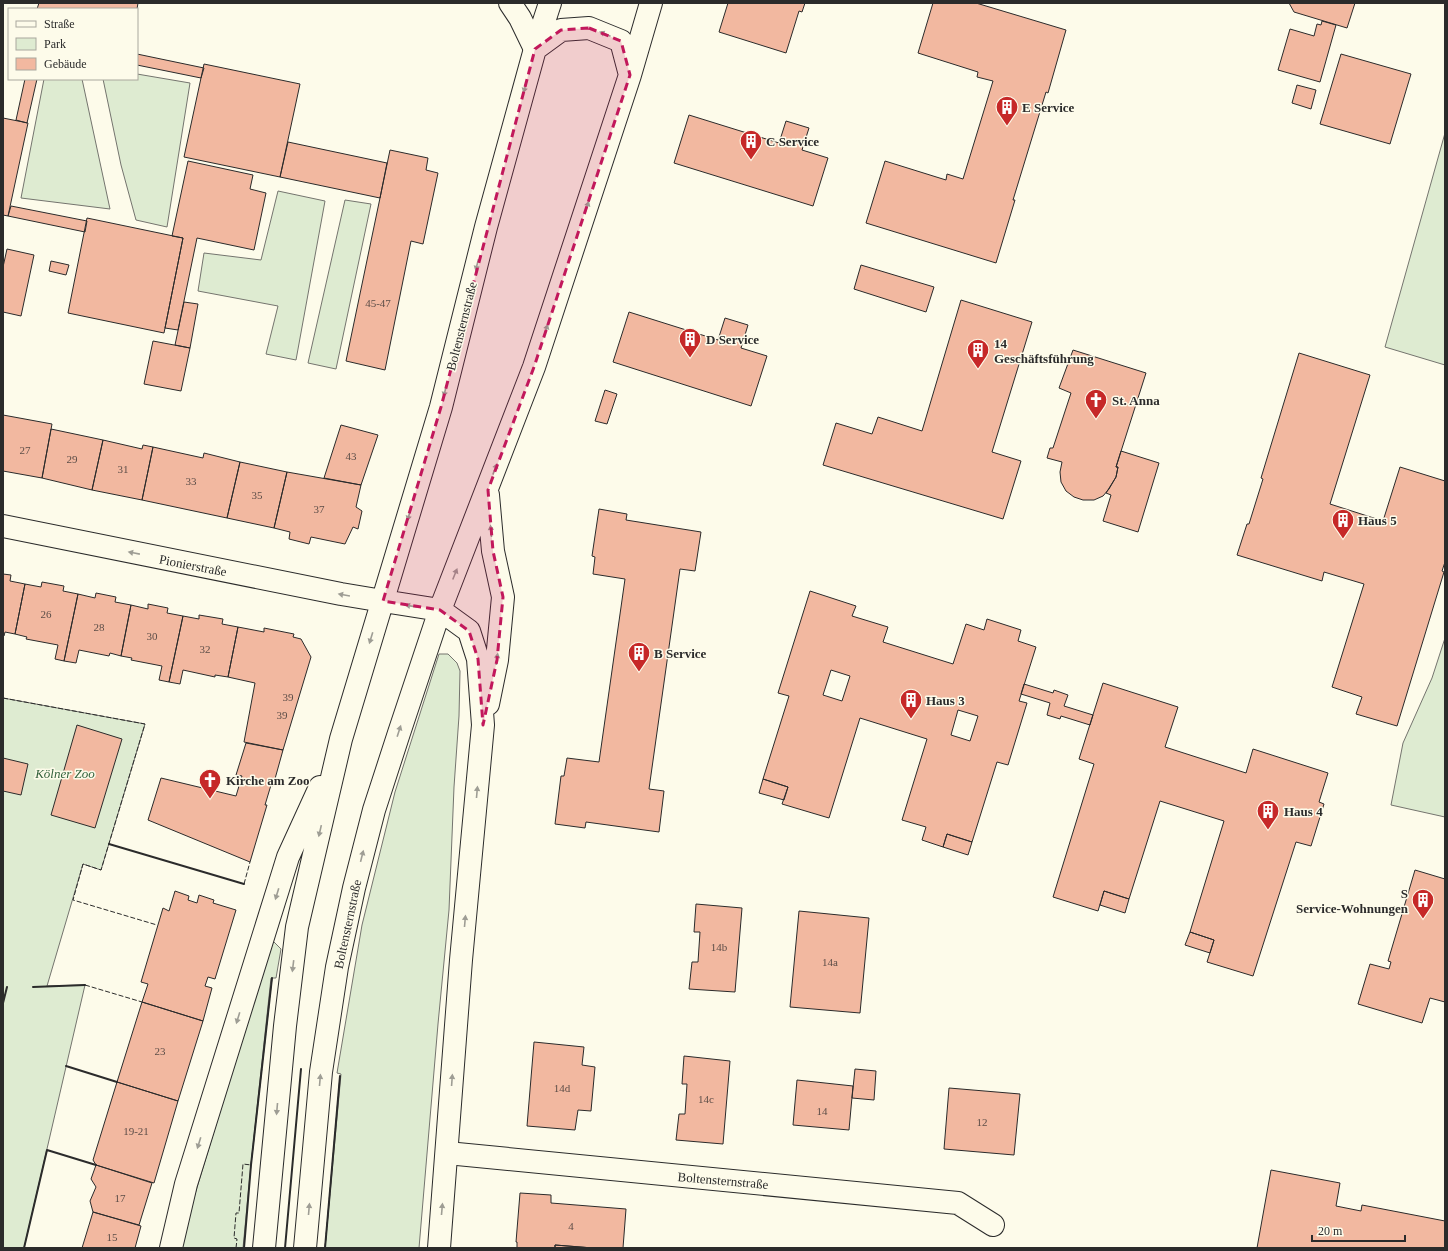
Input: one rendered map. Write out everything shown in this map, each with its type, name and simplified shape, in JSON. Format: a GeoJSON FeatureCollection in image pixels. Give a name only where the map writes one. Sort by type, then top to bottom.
{"type":"FeatureCollection","features":[{"type":"Feature","properties":{"kind":"main road"},"geometry":{"type":"LineString","coordinates":[[510,3],[520,18],[535,49],[561,30],[589,28],[621,41],[630,75]]}},
{"type":"Feature","properties":{"kind":"main road","name":"Boltensternstraße"},"geometry":{"type":"LineString","coordinates":[[264,1248],[285,1026],[297,927],[341,739],[441,407],[486,227],[535,49],[550,3]]}},
{"type":"Feature","properties":{"kind":"main road","name":"Boltensternstraße"},"geometry":{"type":"LineString","coordinates":[[305,1248],[321,1072],[337,967],[354,888],[374,810],[398,733],[440,610],[488,490],[534,367],[630,75],[651,3]]}},
{"type":"Feature","properties":{"kind":"main road"},"geometry":{"type":"LineString","coordinates":[[438,1248],[447,1153],[461,960],[483,725],[497,660],[503,597],[493,551],[488,490]]}},
{"type":"Feature","properties":{"kind":"main road","name":"Pionierstraße"},"geometry":{"type":"LineString","coordinates":[[3,526],[382,601]]}},
{"type":"Feature","properties":{"kind":"main road"},"geometry":{"type":"LineString","coordinates":[[382,601],[440,610],[469,631],[478,659],[483,725]]}},
{"type":"Feature","properties":{"kind":"main road","name":"Boltensternstraße"},"geometry":{"type":"LineString","coordinates":[[171,1248],[186,1184],[288,857],[341,739]]}},
{"type":"Feature","properties":{"kind":"main road","name":"Boltensternstraße"},"geometry":{"type":"LineString","coordinates":[[447,1153],[958,1202],[993,1225]]}},
{"type":"Feature","properties":{"kind":"highlighted area"},"geometry":{"type":"Polygon","coordinates":[[[589,28],[621,41],[630,75],[534,367],[488,490],[493,551],[503,597],[497,660],[483,725],[478,659],[469,631],[440,610],[383,601],[441,407],[535,49],[561,30],[589,28]]]}},
{"type":"Feature","properties":{"kind":"green space"},"geometry":{"type":"Polygon","coordinates":[[[138,74],[190,83],[167,227],[136,220],[121,165],[103,80],[138,80],[138,74]]]}},
{"type":"Feature","properties":{"kind":"green space"},"geometry":{"type":"Polygon","coordinates":[[[44,80],[82,80],[110,209],[21,198],[44,80]]]}},
{"type":"Feature","properties":{"kind":"green space"},"geometry":{"type":"Polygon","coordinates":[[[1445,133],[1445,365],[1385,347],[1445,133]]]}},
{"type":"Feature","properties":{"kind":"green space"},"geometry":{"type":"Polygon","coordinates":[[[278,191],[325,201],[296,360],[266,354],[278,306],[198,291],[204,253],[261,260],[278,191]]]}},
{"type":"Feature","properties":{"kind":"green space"},"geometry":{"type":"Polygon","coordinates":[[[345,200],[371,204],[336,369],[308,363],[345,200]]]}},
{"type":"Feature","properties":{"kind":"green space"},"geometry":{"type":"Polygon","coordinates":[[[1445,638],[1445,817],[1391,805],[1403,743],[1432,678],[1445,638]]]}},
{"type":"Feature","properties":{"kind":"green space"},"geometry":{"type":"Polygon","coordinates":[[[439,654],[448,654],[457,663],[460,671],[459,716],[454,787],[449,910],[419,1248],[325,1248],[341,1074],[337,1073],[362,925],[395,792],[439,654]]]}},
{"type":"Feature","properties":{"kind":"green space","name":"Kölner Zoo"},"geometry":{"type":"Polygon","coordinates":[[[3,698],[145,724],[101,870],[83,864],[47,986],[85,985],[24,1248],[3,1248],[3,698]]]}},
{"type":"Feature","properties":{"kind":"green space"},"geometry":{"type":"Polygon","coordinates":[[[272,940],[281,949],[276,978],[271,978],[243,1248],[181,1248],[185,1227],[272,940]]]}},
{"type":"Feature","properties":{"kind":"building"},"geometry":{"type":"Polygon","coordinates":[[[39,3],[138,3],[137,8],[37,8],[39,3]]]}},
{"type":"Feature","properties":{"kind":"building"},"geometry":{"type":"Polygon","coordinates":[[[728,3],[805,3],[802,12],[799,11],[786,53],[719,32],[728,3]]]}},
{"type":"Feature","properties":{"kind":"building","name":"E Service"},"geometry":{"type":"Polygon","coordinates":[[[933,3],[976,3],[1066,30],[1048,93],[1046,92],[1013,200],[1015,200],[996,263],[866,223],[885,161],[946,180],[947,174],[963,179],[993,81],[977,77],[978,72],[918,53],[933,3]]]}},
{"type":"Feature","properties":{"kind":"building"},"geometry":{"type":"Polygon","coordinates":[[[1289,3],[1355,3],[1347,28],[1294,12],[1289,3]]]}},
{"type":"Feature","properties":{"kind":"building"},"geometry":{"type":"Polygon","coordinates":[[[1322,21],[1336,25],[1320,82],[1278,70],[1290,29],[1314,36],[1317,24],[1321,25],[1322,21]]]}},
{"type":"Feature","properties":{"kind":"building"},"geometry":{"type":"Polygon","coordinates":[[[138,54],[204,68],[201,78],[138,65],[138,54]]]}},
{"type":"Feature","properties":{"kind":"building"},"geometry":{"type":"Polygon","coordinates":[[[1341,54],[1411,74],[1390,144],[1320,124],[1341,54]]]}},
{"type":"Feature","properties":{"kind":"building"},"geometry":{"type":"Polygon","coordinates":[[[204,64],[300,84],[280,177],[184,157],[204,64]]]}},
{"type":"Feature","properties":{"kind":"building"},"geometry":{"type":"Polygon","coordinates":[[[25,80],[37,80],[27,123],[16,120],[25,80]]]}},
{"type":"Feature","properties":{"kind":"building"},"geometry":{"type":"Polygon","coordinates":[[[1297,85],[1316,90],[1311,109],[1292,103],[1297,85]]]}},
{"type":"Feature","properties":{"kind":"building","name":"C Service"},"geometry":{"type":"Polygon","coordinates":[[[689,115],[779,143],[786,121],[809,128],[802,150],[828,158],[813,206],[674,163],[689,115]]]}},
{"type":"Feature","properties":{"kind":"building"},"geometry":{"type":"Polygon","coordinates":[[[3,118],[28,123],[8,216],[3,215],[3,118]]]}},
{"type":"Feature","properties":{"kind":"building"},"geometry":{"type":"Polygon","coordinates":[[[288,142],[387,163],[380,198],[280,177],[288,142]]]}},
{"type":"Feature","properties":{"kind":"building"},"geometry":{"type":"Polygon","coordinates":[[[390,150],[428,158],[426,170],[438,173],[423,244],[411,241],[385,370],[346,361],[390,150]]]}},
{"type":"Feature","properties":{"kind":"building"},"geometry":{"type":"Polygon","coordinates":[[[188,161],[253,175],[250,189],[266,193],[254,250],[197,238],[178,330],[165,328],[183,238],[172,236],[188,161]]]}},
{"type":"Feature","properties":{"kind":"building"},"geometry":{"type":"Polygon","coordinates":[[[11,206],[87,221],[85,232],[8,216],[11,206]]]}},
{"type":"Feature","properties":{"kind":"building"},"geometry":{"type":"Polygon","coordinates":[[[87,218],[183,238],[164,333],[68,313],[87,218]]]}},
{"type":"Feature","properties":{"kind":"building"},"geometry":{"type":"Polygon","coordinates":[[[7,249],[34,255],[21,316],[3,312],[3,267],[7,249]]]}},
{"type":"Feature","properties":{"kind":"building"},"geometry":{"type":"Polygon","coordinates":[[[51,261],[69,265],[66,275],[49,271],[51,261]]]}},
{"type":"Feature","properties":{"kind":"building"},"geometry":{"type":"Polygon","coordinates":[[[861,265],[934,287],[926,312],[854,289],[861,265]]]}},
{"type":"Feature","properties":{"kind":"building","name":"14 Geschäftsführung"},"geometry":{"type":"Polygon","coordinates":[[[961,300],[1032,322],[992,452],[1021,461],[1003,519],[823,465],[836,423],[872,434],[878,417],[922,431],[961,300]]]}},
{"type":"Feature","properties":{"kind":"building"},"geometry":{"type":"Polygon","coordinates":[[[184,302],[198,304],[190,348],[175,345],[184,302]]]}},
{"type":"Feature","properties":{"kind":"building","name":"D Service"},"geometry":{"type":"Polygon","coordinates":[[[629,312],[718,340],[725,318],[748,325],[741,348],[767,356],[751,406],[613,362],[629,312]]]}},
{"type":"Feature","properties":{"kind":"building"},"geometry":{"type":"Polygon","coordinates":[[[153,341],[190,348],[181,391],[144,384],[153,341]]]}},
{"type":"Feature","properties":{"kind":"building","name":"St. Anna"},"geometry":{"type":"Polygon","coordinates":[[[1073,350],[1146,373],[1116,467],[1118,467],[1116,477],[1103,496],[1094,500],[1083,500],[1074,497],[1066,491],[1061,482],[1060,472],[1062,462],[1047,458],[1050,448],[1053,448],[1071,393],[1059,388],[1073,350]]]}},
{"type":"Feature","properties":{"kind":"building","name":"Haus 5"},"geometry":{"type":"Polygon","coordinates":[[[1299,353],[1370,375],[1330,504],[1383,521],[1400,467],[1445,481],[1445,562],[1442,571],[1444,572],[1397,726],[1356,714],[1362,697],[1332,687],[1364,584],[1324,572],[1322,581],[1237,555],[1247,524],[1249,524],[1263,479],[1261,478],[1299,353]]]}},
{"type":"Feature","properties":{"kind":"building"},"geometry":{"type":"Polygon","coordinates":[[[605,390],[617,394],[607,424],[595,421],[605,390]]]}},
{"type":"Feature","properties":{"kind":"building"},"geometry":{"type":"Polygon","coordinates":[[[3,415],[52,424],[42,478],[3,471],[3,415]]]}},
{"type":"Feature","properties":{"kind":"building"},"geometry":{"type":"Polygon","coordinates":[[[341,425],[378,435],[361,485],[324,478],[341,425]]]}},
{"type":"Feature","properties":{"kind":"building"},"geometry":{"type":"Polygon","coordinates":[[[51,429],[103,440],[92,490],[42,478],[51,429]]]}},
{"type":"Feature","properties":{"kind":"building"},"geometry":{"type":"Polygon","coordinates":[[[103,440],[142,449],[143,445],[153,447],[142,500],[92,490],[103,440]]]}},
{"type":"Feature","properties":{"kind":"building"},"geometry":{"type":"Polygon","coordinates":[[[153,447],[203,458],[204,453],[240,462],[227,518],[142,500],[153,447]]]}},
{"type":"Feature","properties":{"kind":"building"},"geometry":{"type":"Polygon","coordinates":[[[1121,451],[1159,463],[1138,532],[1103,521],[1111,495],[1106,493],[1116,477],[1118,467],[1116,467],[1121,451]]]}},
{"type":"Feature","properties":{"kind":"building"},"geometry":{"type":"Polygon","coordinates":[[[240,462],[287,472],[274,528],[227,518],[240,462]]]}},
{"type":"Feature","properties":{"kind":"building"},"geometry":{"type":"Polygon","coordinates":[[[287,472],[361,485],[356,507],[362,511],[358,529],[353,527],[345,544],[311,537],[309,544],[289,539],[290,532],[274,528],[287,472]]]}},
{"type":"Feature","properties":{"kind":"building","name":"B Service"},"geometry":{"type":"Polygon","coordinates":[[[599,509],[627,514],[626,520],[701,532],[695,571],[680,569],[649,789],[664,791],[659,832],[586,822],[585,828],[555,824],[561,776],[564,776],[567,758],[599,762],[625,579],[593,574],[595,557],[592,556],[599,509]]]}},
{"type":"Feature","properties":{"kind":"building"},"geometry":{"type":"Polygon","coordinates":[[[3,574],[11,575],[10,581],[25,584],[15,634],[5,632],[4,636],[3,635],[3,574]]]}},
{"type":"Feature","properties":{"kind":"building"},"geometry":{"type":"Polygon","coordinates":[[[42,582],[64,586],[63,591],[78,594],[64,661],[55,659],[58,645],[26,639],[27,637],[15,634],[25,584],[41,587],[42,582]]]}},
{"type":"Feature","properties":{"kind":"building","name":"Haus 3"},"geometry":{"type":"Polygon","coordinates":[[[810,591],[856,606],[852,616],[888,627],[883,642],[953,664],[966,624],[984,630],[987,619],[1021,630],[1018,641],[1036,647],[1019,701],[1027,703],[1008,765],[997,762],[972,842],[947,834],[943,847],[922,840],[926,827],[902,820],[927,739],[860,718],[829,818],[782,804],[788,787],[763,779],[789,696],[778,693],[810,591]],[[831,670],[823,695],[842,701],[850,676],[831,670]],[[958,710],[951,735],[970,741],[978,716],[958,710]]]}},
{"type":"Feature","properties":{"kind":"building"},"geometry":{"type":"Polygon","coordinates":[[[96,593],[116,597],[115,602],[131,605],[121,656],[110,653],[109,656],[79,650],[76,663],[64,661],[78,594],[95,598],[96,593]]]}},
{"type":"Feature","properties":{"kind":"building"},"geometry":{"type":"Polygon","coordinates":[[[148,604],[168,608],[167,613],[183,616],[169,682],[159,680],[162,666],[131,660],[132,658],[121,656],[131,605],[148,609],[148,604]]]}},
{"type":"Feature","properties":{"kind":"building"},"geometry":{"type":"Polygon","coordinates":[[[199,615],[223,619],[222,624],[238,627],[228,677],[215,675],[215,677],[183,670],[180,684],[169,682],[183,616],[199,619],[199,615]]]}},
{"type":"Feature","properties":{"kind":"building"},"geometry":{"type":"Polygon","coordinates":[[[238,627],[264,632],[264,628],[294,634],[293,637],[301,639],[311,657],[283,750],[244,742],[255,683],[228,677],[238,627]]]}},
{"type":"Feature","properties":{"kind":"building","name":"Haus 4"},"geometry":{"type":"Polygon","coordinates":[[[1103,683],[1178,707],[1165,747],[1246,773],[1253,749],[1328,773],[1319,802],[1324,804],[1311,846],[1296,842],[1253,976],[1207,962],[1214,940],[1190,932],[1224,821],[1160,801],[1129,899],[1104,891],[1098,911],[1053,897],[1094,764],[1079,759],[1103,683]]]}},
{"type":"Feature","properties":{"kind":"building"},"geometry":{"type":"Polygon","coordinates":[[[1024,684],[1053,693],[1054,690],[1068,695],[1064,706],[1093,715],[1090,725],[1061,716],[1060,719],[1047,715],[1050,703],[1021,694],[1024,684]]]}},
{"type":"Feature","properties":{"kind":"building"},"geometry":{"type":"Polygon","coordinates":[[[77,725],[122,739],[95,828],[51,815],[77,725]]]}},
{"type":"Feature","properties":{"kind":"building","name":"Kirche am Zoo"},"geometry":{"type":"Polygon","coordinates":[[[246,743],[283,750],[273,786],[271,785],[265,805],[267,805],[250,862],[148,820],[161,778],[236,796],[242,776],[236,775],[246,743]]]}},
{"type":"Feature","properties":{"kind":"building"},"geometry":{"type":"Polygon","coordinates":[[[3,758],[28,764],[21,795],[3,791],[3,758]]]}},
{"type":"Feature","properties":{"kind":"building"},"geometry":{"type":"Polygon","coordinates":[[[763,779],[788,787],[784,800],[759,793],[763,779]]]}},
{"type":"Feature","properties":{"kind":"building"},"geometry":{"type":"Polygon","coordinates":[[[947,834],[972,842],[968,855],[943,847],[947,834]]]}},
{"type":"Feature","properties":{"kind":"building","name":"S Service-Wohnungen"},"geometry":{"type":"Polygon","coordinates":[[[1415,870],[1445,879],[1445,1002],[1430,998],[1422,1023],[1358,1004],[1370,964],[1389,969],[1391,962],[1388,961],[1415,870]]]}},
{"type":"Feature","properties":{"kind":"building"},"geometry":{"type":"Polygon","coordinates":[[[175,891],[189,896],[188,900],[197,903],[199,895],[214,900],[213,903],[236,910],[215,979],[208,977],[205,986],[212,988],[203,1021],[142,1002],[148,984],[141,982],[163,908],[169,911],[175,891]]]}},
{"type":"Feature","properties":{"kind":"building"},"geometry":{"type":"Polygon","coordinates":[[[1104,891],[1129,899],[1125,913],[1100,905],[1104,891]]]}},
{"type":"Feature","properties":{"kind":"building"},"geometry":{"type":"Polygon","coordinates":[[[696,904],[742,908],[735,992],[689,989],[692,962],[698,962],[700,932],[694,932],[696,904]]]}},
{"type":"Feature","properties":{"kind":"building"},"geometry":{"type":"Polygon","coordinates":[[[799,911],[869,918],[860,1013],[790,1007],[799,911]]]}},
{"type":"Feature","properties":{"kind":"building"},"geometry":{"type":"Polygon","coordinates":[[[1190,932],[1214,940],[1210,953],[1185,945],[1190,932]]]}},
{"type":"Feature","properties":{"kind":"building"},"geometry":{"type":"Polygon","coordinates":[[[142,1002],[203,1021],[178,1101],[117,1082],[142,1002]]]}},
{"type":"Feature","properties":{"kind":"building"},"geometry":{"type":"Polygon","coordinates":[[[534,1042],[584,1047],[582,1065],[595,1067],[591,1111],[578,1110],[575,1130],[527,1126],[534,1042]]]}},
{"type":"Feature","properties":{"kind":"building"},"geometry":{"type":"Polygon","coordinates":[[[684,1056],[730,1061],[723,1144],[676,1140],[679,1114],[685,1114],[687,1084],[682,1084],[684,1056]]]}},
{"type":"Feature","properties":{"kind":"building"},"geometry":{"type":"Polygon","coordinates":[[[855,1069],[876,1071],[874,1100],[852,1098],[855,1069]]]}},
{"type":"Feature","properties":{"kind":"building"},"geometry":{"type":"Polygon","coordinates":[[[797,1080],[853,1086],[849,1130],[793,1125],[797,1080]]]}},
{"type":"Feature","properties":{"kind":"building"},"geometry":{"type":"Polygon","coordinates":[[[117,1082],[178,1101],[154,1183],[96,1165],[93,1160],[117,1082]]]}},
{"type":"Feature","properties":{"kind":"building"},"geometry":{"type":"Polygon","coordinates":[[[949,1088],[1020,1094],[1014,1155],[944,1149],[949,1088]]]}},
{"type":"Feature","properties":{"kind":"building"},"geometry":{"type":"Polygon","coordinates":[[[96,1165],[152,1183],[139,1225],[93,1212],[90,1201],[96,1187],[91,1179],[96,1165]]]}},
{"type":"Feature","properties":{"kind":"building"},"geometry":{"type":"Polygon","coordinates":[[[1271,1170],[1340,1183],[1336,1206],[1361,1211],[1362,1205],[1445,1221],[1445,1248],[1257,1248],[1271,1170]]]}},
{"type":"Feature","properties":{"kind":"building"},"geometry":{"type":"Polygon","coordinates":[[[520,1193],[551,1195],[551,1203],[626,1209],[623,1248],[593,1248],[555,1245],[555,1248],[517,1248],[516,1242],[520,1193]]]}},
{"type":"Feature","properties":{"kind":"building"},"geometry":{"type":"Polygon","coordinates":[[[93,1212],[141,1226],[135,1248],[82,1248],[93,1212]]]}},
{"type":"Feature","properties":{"kind":"building"},"geometry":{"type":"Polygon","coordinates":[[[555,1245],[593,1248],[555,1248],[555,1245]]]}},
{"type":"Feature","properties":{"kind":"fence"},"geometry":{"type":"LineString","coordinates":[[3,698],[145,724],[101,870],[83,864],[73,900],[157,925]]}},
{"type":"Feature","properties":{"kind":"fence"},"geometry":{"type":"LineString","coordinates":[[244,884],[250,862]]}},
{"type":"Feature","properties":{"kind":"fence"},"geometry":{"type":"LineString","coordinates":[[236,1248],[237,1239],[234,1238],[236,1213],[239,1213],[243,1164],[251,1165],[272,978]]}},
{"type":"Feature","properties":{"kind":"fence"},"geometry":{"type":"LineString","coordinates":[[85,985],[142,1002]]}},
{"type":"Feature","properties":{"kind":"fence"},"geometry":{"type":"LineString","coordinates":[[325,1248],[340,1076]]}},
{"type":"Feature","properties":{"kind":"wall"},"geometry":{"type":"LineString","coordinates":[[109,844],[244,884]]}},
{"type":"Feature","properties":{"kind":"wall"},"geometry":{"type":"LineString","coordinates":[[244,1248],[251,1165],[272,978]]}},
{"type":"Feature","properties":{"kind":"wall"},"geometry":{"type":"LineString","coordinates":[[33,987],[85,985]]}},
{"type":"Feature","properties":{"kind":"wall"},"geometry":{"type":"LineString","coordinates":[[3,1003],[7,987]]}},
{"type":"Feature","properties":{"kind":"wall"},"geometry":{"type":"LineString","coordinates":[[66,1066],[117,1082]]}},
{"type":"Feature","properties":{"kind":"wall"},"geometry":{"type":"LineString","coordinates":[[285,1248],[301,1069]]}},
{"type":"Feature","properties":{"kind":"wall"},"geometry":{"type":"LineString","coordinates":[[325,1248],[340,1076]]}},
{"type":"Feature","properties":{"kind":"wall"},"geometry":{"type":"LineString","coordinates":[[24,1248],[47,1150],[96,1165]]}},
{"type":"Feature","properties":{"kind":"place","name":"E Service"},"geometry":{"type":"Point","coordinates":[1007,126]}},
{"type":"Feature","properties":{"kind":"place","name":"C Service"},"geometry":{"type":"Point","coordinates":[751,160]}},
{"type":"Feature","properties":{"kind":"place","name":"D Service"},"geometry":{"type":"Point","coordinates":[690,358]}},
{"type":"Feature","properties":{"kind":"place","name":"14 Geschäftsführung"},"geometry":{"type":"Point","coordinates":[978,370]}},
{"type":"Feature","properties":{"kind":"place","name":"St. Anna"},"geometry":{"type":"Point","coordinates":[1096,420]}},
{"type":"Feature","properties":{"kind":"place","name":"Haus 5"},"geometry":{"type":"Point","coordinates":[1343,540]}},
{"type":"Feature","properties":{"kind":"place","name":"B Service"},"geometry":{"type":"Point","coordinates":[639,672]}},
{"type":"Feature","properties":{"kind":"place","name":"Haus 3"},"geometry":{"type":"Point","coordinates":[911,720]}},
{"type":"Feature","properties":{"kind":"place","name":"Kirche am Zoo"},"geometry":{"type":"Point","coordinates":[210,800]}},
{"type":"Feature","properties":{"kind":"place","name":"Haus 4"},"geometry":{"type":"Point","coordinates":[1268,830]}},
{"type":"Feature","properties":{"kind":"place","name":"S Service-Wohnungen"},"geometry":{"type":"Point","coordinates":[1423,920]}}]}
